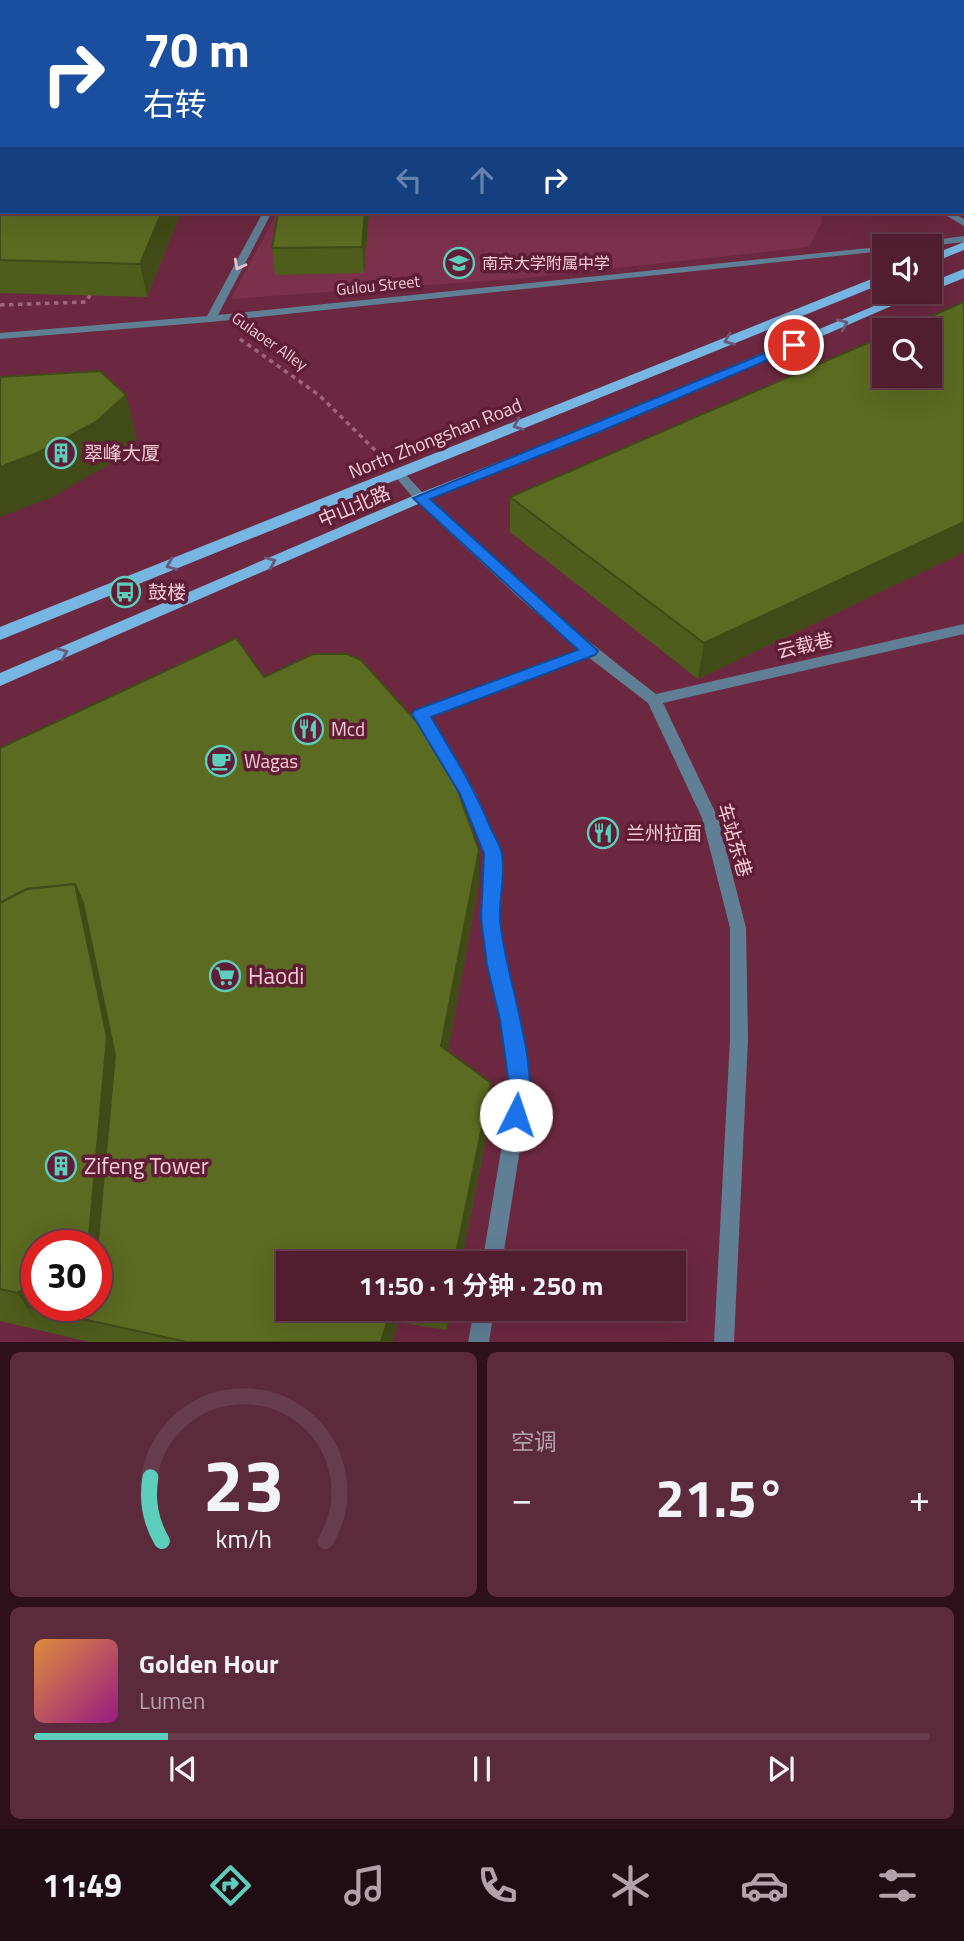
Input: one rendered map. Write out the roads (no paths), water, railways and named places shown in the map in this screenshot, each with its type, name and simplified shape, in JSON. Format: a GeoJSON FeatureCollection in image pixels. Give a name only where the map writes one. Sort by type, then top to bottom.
{"type":"FeatureCollection","features":[{"type":"Feature","properties":{"kind":"main road"},"geometry":{"type":"LineString","coordinates":[[942,255],[964,246]]}},
{"type":"Feature","properties":{"kind":"main road"},"geometry":{"type":"LineString","coordinates":[[942,282],[964,273]]}},
{"type":"Feature","properties":{"kind":"main road","name":"North Zhongshan Road"},"geometry":{"type":"LineString","coordinates":[[0,634],[872,283]]}},
{"type":"Feature","properties":{"kind":"main road","name":"中山北路"},"geometry":{"type":"LineString","coordinates":[[0,680],[420,498],[595,429],[890,304]]}},
{"type":"Feature","properties":{"kind":"street","name":"Gulaoer Alley"},"geometry":{"type":"LineString","coordinates":[[211,319],[266,214]]}},
{"type":"Feature","properties":{"kind":"street"},"geometry":{"type":"LineString","coordinates":[[948,214],[964,223]]}},
{"type":"Feature","properties":{"kind":"street"},"geometry":{"type":"LineString","coordinates":[[942,241],[964,239]]}},
{"type":"Feature","properties":{"kind":"street","name":"Gulou Street"},"geometry":{"type":"LineString","coordinates":[[0,336],[211,319],[872,249]]}},
{"type":"Feature","properties":{"kind":"street","name":"车站东巷"},"geometry":{"type":"LineString","coordinates":[[398,473],[420,498],[590,651],[654,700],[710,818],[738,928],[738,1039],[724,1342]]}},
{"type":"Feature","properties":{"kind":"street","name":"云载巷"},"geometry":{"type":"LineString","coordinates":[[654,700],[964,629]]}},
{"type":"Feature","properties":{"kind":"street"},"geometry":{"type":"LineString","coordinates":[[494,1251],[520,1091],[510,1020],[497,965],[490,918],[493,854],[468,793],[421,714],[590,651]]}},
{"type":"Feature","properties":{"kind":"street"},"geometry":{"type":"LineString","coordinates":[[478,1342],[482,1321]]}},
{"type":"Feature","properties":{"kind":"place","name":"南京大学附属中学"},"geometry":{"type":"Point","coordinates":[459,263]}},
{"type":"Feature","properties":{"kind":"place","name":"翠峰大厦"},"geometry":{"type":"Point","coordinates":[61,453]}},
{"type":"Feature","properties":{"kind":"place","name":"鼓楼"},"geometry":{"type":"Point","coordinates":[125,592]}},
{"type":"Feature","properties":{"kind":"place","name":"Mcd"},"geometry":{"type":"Point","coordinates":[308,729]}},
{"type":"Feature","properties":{"kind":"place","name":"Wagas"},"geometry":{"type":"Point","coordinates":[221,761]}},
{"type":"Feature","properties":{"kind":"place","name":"兰州拉面"},"geometry":{"type":"Point","coordinates":[603,833]}},
{"type":"Feature","properties":{"kind":"place","name":"Haodi"},"geometry":{"type":"Point","coordinates":[225,976]}},
{"type":"Feature","properties":{"kind":"place","name":"Zifeng Tower"},"geometry":{"type":"Point","coordinates":[61,1166]}}]}
